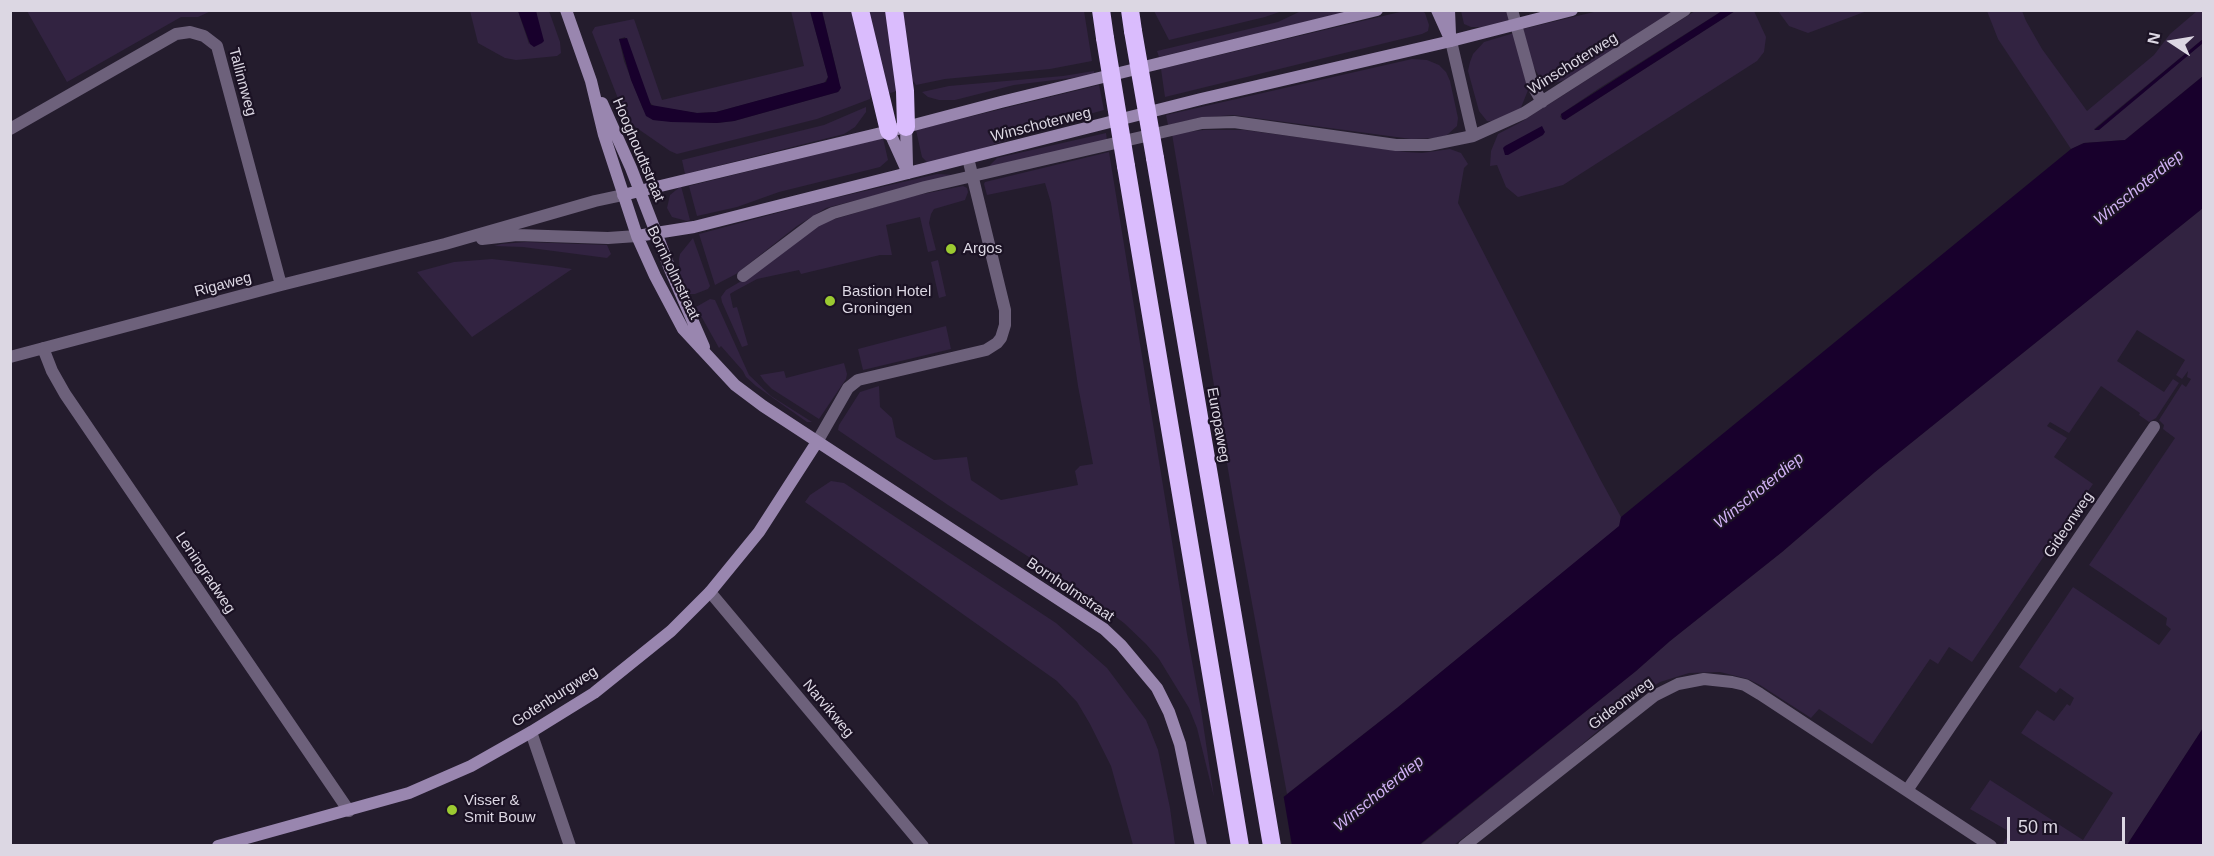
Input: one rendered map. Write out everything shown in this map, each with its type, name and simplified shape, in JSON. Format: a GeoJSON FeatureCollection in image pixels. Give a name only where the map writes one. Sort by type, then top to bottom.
{"type":"FeatureCollection","features":[{"type":"Feature","properties":{"kind":"highway"},"geometry":{"type":"LineString","coordinates":[[860,10],[898,129]]}},
{"type":"Feature","properties":{"kind":"highway"},"geometry":{"type":"LineString","coordinates":[[894,10],[905,92],[898,129]]}},
{"type":"Feature","properties":{"kind":"highway"},"geometry":{"type":"LineString","coordinates":[[1101,10],[1240,846]]}},
{"type":"Feature","properties":{"kind":"highway","name":"Europaweg"},"geometry":{"type":"LineString","coordinates":[[1130,10],[1272,846]]}},
{"type":"Feature","properties":{"kind":"street","name":"Hooghoudtstraat"},"geometry":{"type":"LineString","coordinates":[[566,10],[591,81],[640,190],[656,232]]}},
{"type":"Feature","properties":{"kind":"street","name":"Winschoterweg"},"geometry":{"type":"LineString","coordinates":[[640,190],[898,129],[1377,10]]}},
{"type":"Feature","properties":{"kind":"street"},"geometry":{"type":"LineString","coordinates":[[1437,10],[1451,41]]}},
{"type":"Feature","properties":{"kind":"street"},"geometry":{"type":"LineString","coordinates":[[1449,10],[1451,41],[1473,136]]}},
{"type":"Feature","properties":{"kind":"street"},"geometry":{"type":"LineString","coordinates":[[1512,10],[1533,86],[1542,102]]}},
{"type":"Feature","properties":{"kind":"street","name":"Winschoterweg"},"geometry":{"type":"LineString","coordinates":[[637,236],[694,227],[1202,99],[1451,41],[1572,10]]}},
{"type":"Feature","properties":{"kind":"street","name":"Winschoterweg"},"geometry":{"type":"LineString","coordinates":[[743,276],[816,221],[833,213],[972,176],[1184,126],[1215,121],[1396,145],[1430,145],[1473,136],[1510,121],[1542,102],[1685,10]]}},
{"type":"Feature","properties":{"kind":"street","name":"Tallinnweg"},"geometry":{"type":"LineString","coordinates":[[10,129],[176,34],[189,32],[204,36],[217,46],[281,285]]}},
{"type":"Feature","properties":{"kind":"street","name":"Hooghoudtstraat"},"geometry":{"type":"LineString","coordinates":[[591,81],[604,135],[623,195]]}},
{"type":"Feature","properties":{"kind":"street"},"geometry":{"type":"LineString","coordinates":[[898,129],[908,173]]}},
{"type":"Feature","properties":{"kind":"street"},"geometry":{"type":"LineString","coordinates":[[817,442],[848,388],[858,380],[986,350],[1002,338],[1005,310],[968,158]]}},
{"type":"Feature","properties":{"kind":"street","name":"Rigaweg"},"geometry":{"type":"LineString","coordinates":[[10,357],[445,244],[640,190]]}},
{"type":"Feature","properties":{"kind":"street","name":"Bornholmstraat"},"geometry":{"type":"LineString","coordinates":[[623,195],[637,236],[671,309],[683,329],[735,385],[817,442],[1104,629],[1140,665],[1169,712],[1180,744],[1201,846]]}},
{"type":"Feature","properties":{"kind":"street","name":"Bornholmstraat"},"geometry":{"type":"LineString","coordinates":[[656,232],[708,356]]}},
{"type":"Feature","properties":{"kind":"street","name":"Rigaweg"},"geometry":{"type":"LineString","coordinates":[[445,244],[517,235],[608,238],[637,236]]}},
{"type":"Feature","properties":{"kind":"street","name":"Leningradweg"},"geometry":{"type":"LineString","coordinates":[[43,348],[51,371],[65,394],[349,811]]}},
{"type":"Feature","properties":{"kind":"street","name":"Gideonweg"},"geometry":{"type":"LineString","coordinates":[[1908,789],[2154,427]]}},
{"type":"Feature","properties":{"kind":"street","name":"Gotenburgweg"},"geometry":{"type":"LineString","coordinates":[[218,846],[349,811],[419,788],[471,766],[594,693],[671,631],[710,592],[759,532],[817,442]]}},
{"type":"Feature","properties":{"kind":"street","name":"Narvikweg"},"geometry":{"type":"LineString","coordinates":[[710,592],[923,846]]}},
{"type":"Feature","properties":{"kind":"street","name":"Gideonweg"},"geometry":{"type":"LineString","coordinates":[[1464,846],[1654,696],[1678,684],[1704,679],[1718,679],[1745,685],[1908,789],[1991,846]]}},
{"type":"Feature","properties":{"kind":"street"},"geometry":{"type":"LineString","coordinates":[[531,732],[570,846]]}},
{"type":"Feature","properties":{"kind":"shaded area"},"geometry":{"type":"Polygon","coordinates":[[[27,11],[211,11],[198,17],[181,17],[67,82],[27,11]]]}},
{"type":"Feature","properties":{"kind":"shaded area"},"geometry":{"type":"Polygon","coordinates":[[[470,11],[518,11],[529,44],[537,17],[536,11],[549,11],[560,42],[561,53],[557,56],[516,60],[505,58],[478,43],[470,11]]]}},
{"type":"Feature","properties":{"kind":"shaded area"},"geometry":{"type":"Polygon","coordinates":[[[791,11],[810,11],[828,77],[824,83],[716,112],[697,113],[655,107],[649,102],[625,37],[619,39],[624,61],[643,109],[653,120],[717,123],[734,121],[838,92],[840,90],[838,76],[822,11],[852,11],[871,92],[870,99],[817,119],[677,154],[631,124],[617,96],[592,32],[595,27],[634,19],[662,100],[804,66],[791,11]]]}},
{"type":"Feature","properties":{"kind":"shaded area"},"geometry":{"type":"Polygon","coordinates":[[[866,11],[888,11],[897,91],[887,94],[866,11]]]}},
{"type":"Feature","properties":{"kind":"shaded area"},"geometry":{"type":"Polygon","coordinates":[[[902,11],[1084,11],[1092,61],[1050,69],[945,79],[916,85],[911,78],[902,11]]]}},
{"type":"Feature","properties":{"kind":"shaded area"},"geometry":{"type":"Polygon","coordinates":[[[1154,11],[1282,11],[1169,40],[1154,11]]]}},
{"type":"Feature","properties":{"kind":"shaded area"},"geometry":{"type":"Polygon","coordinates":[[[1301,11],[1350,11],[1159,57],[1157,51],[1278,22],[1301,11]]]}},
{"type":"Feature","properties":{"kind":"shaded area"},"geometry":{"type":"Polygon","coordinates":[[[1404,11],[1425,13],[1429,25],[1428,31],[1165,97],[1161,69],[1404,11]]]}},
{"type":"Feature","properties":{"kind":"shaded area"},"geometry":{"type":"Polygon","coordinates":[[[1461,11],[1509,11],[1509,20],[1482,27],[1471,27],[1464,24],[1461,11]]]}},
{"type":"Feature","properties":{"kind":"shaded area"},"geometry":{"type":"Polygon","coordinates":[[[1598,11],[1674,11],[1569,79],[1557,82],[1540,78],[1531,62],[1523,29],[1598,11]]]}},
{"type":"Feature","properties":{"kind":"shaded area"},"geometry":{"type":"Polygon","coordinates":[[[1695,11],[1722,11],[1598,89],[1561,114],[1560,117],[1565,120],[1735,11],[1754,11],[1766,37],[1764,52],[1757,61],[1563,185],[1518,197],[1506,187],[1497,165],[1490,166],[1491,151],[1498,134],[1521,122],[1695,11]]]}},
{"type":"Feature","properties":{"kind":"shaded area"},"geometry":{"type":"Polygon","coordinates":[[[1778,11],[1867,11],[1808,33],[1789,26],[1778,11]]]}},
{"type":"Feature","properties":{"kind":"shaded area"},"geometry":{"type":"Polygon","coordinates":[[[1987,11],[2022,11],[2042,49],[2087,111],[2154,55],[2170,34],[2197,11],[2203,11],[2203,39],[2094,129],[2096,130],[2203,43],[2203,76],[2125,140],[2084,143],[2071,149],[1998,39],[1987,11]]]}},
{"type":"Feature","properties":{"kind":"shaded area"},"geometry":{"type":"Polygon","coordinates":[[[1514,33],[1528,90],[1520,110],[1495,122],[1487,121],[1479,111],[1468,71],[1470,62],[1473,54],[1484,42],[1514,33]]]}},
{"type":"Feature","properties":{"kind":"shaded area"},"geometry":{"type":"Polygon","coordinates":[[[1412,59],[1427,60],[1439,65],[1446,72],[1458,118],[1457,126],[1447,135],[1411,139],[1233,115],[1198,118],[1168,125],[1166,115],[1412,59]]]}},
{"type":"Feature","properties":{"kind":"shaded area"},"geometry":{"type":"Polygon","coordinates":[[[1094,71],[1095,75],[1014,85],[955,100],[939,100],[928,97],[922,92],[949,86],[1094,71]]]}},
{"type":"Feature","properties":{"kind":"shaded area"},"geometry":{"type":"Polygon","coordinates":[[[1099,85],[1104,110],[1053,124],[972,152],[933,162],[927,162],[922,157],[916,130],[1099,85]]]}},
{"type":"Feature","properties":{"kind":"shaded area"},"geometry":{"type":"Polygon","coordinates":[[[866,107],[866,112],[855,127],[844,134],[685,174],[682,160],[824,125],[866,107]]]}},
{"type":"Feature","properties":{"kind":"shaded area"},"geometry":{"type":"Polygon","coordinates":[[[1203,130],[1245,130],[1406,152],[1422,153],[1450,149],[1461,153],[1468,164],[1464,168],[1458,203],[1621,517],[1620,526],[1397,708],[1287,794],[1234,505],[1172,134],[1203,130]]]}},
{"type":"Feature","properties":{"kind":"shaded area"},"geometry":{"type":"Polygon","coordinates":[[[1106,133],[1107,140],[988,167],[997,158],[1106,133]]]}},
{"type":"Feature","properties":{"kind":"shaded area"},"geometry":{"type":"Polygon","coordinates":[[[883,138],[888,160],[880,167],[779,192],[737,207],[697,216],[689,186],[883,138]]]}},
{"type":"Feature","properties":{"kind":"shaded area"},"geometry":{"type":"Polygon","coordinates":[[[1109,152],[1214,797],[1197,728],[1189,708],[1159,659],[1146,644],[1124,623],[1074,586],[948,505],[838,430],[860,392],[879,386],[880,407],[892,418],[896,437],[934,460],[967,457],[971,480],[1001,500],[1078,485],[1075,471],[1080,466],[1093,464],[1078,386],[1051,203],[1045,183],[987,195],[984,184],[1109,152]]]}},
{"type":"Feature","properties":{"kind":"shaded area"},"geometry":{"type":"Polygon","coordinates":[[[937,174],[955,175],[826,208],[797,226],[736,274],[715,285],[699,234],[818,202],[937,174]]]}},
{"type":"Feature","properties":{"kind":"shaded area"},"geometry":{"type":"Polygon","coordinates":[[[681,186],[690,220],[687,221],[672,217],[667,208],[670,195],[681,186]]]}},
{"type":"Feature","properties":{"kind":"shaded area"},"geometry":{"type":"Polygon","coordinates":[[[963,186],[968,192],[965,200],[934,209],[931,214],[929,223],[936,250],[928,252],[920,217],[886,225],[892,255],[880,255],[801,274],[799,270],[757,279],[730,294],[733,308],[737,307],[748,345],[742,347],[722,302],[721,297],[726,290],[818,224],[913,196],[963,186]]]}},
{"type":"Feature","properties":{"kind":"shaded area"},"geometry":{"type":"Polygon","coordinates":[[[2203,208],[2203,728],[2127,845],[2005,845],[2003,844],[2010,832],[1970,809],[1990,780],[2083,840],[2113,793],[2021,733],[2037,710],[2054,721],[2067,704],[2070,706],[2074,698],[2060,688],[2056,693],[2019,667],[2073,587],[2159,645],[2171,629],[2166,625],[2167,618],[2089,565],[2175,438],[2163,429],[2164,425],[2159,420],[2182,384],[2186,387],[2191,379],[2187,377],[2188,371],[2182,379],[2176,375],[2185,360],[2137,330],[2117,361],[2164,392],[2173,379],[2179,383],[2156,418],[2149,422],[2101,386],[2069,433],[2050,422],[2047,426],[2067,438],[2054,457],[2093,484],[1972,662],[1949,647],[1938,664],[1930,659],[1872,744],[1819,709],[1811,718],[1748,679],[1720,672],[1689,673],[1660,682],[1641,694],[1545,776],[1454,845],[1419,846],[1782,552],[1875,472],[2203,208]]]}},
{"type":"Feature","properties":{"kind":"shaded area"},"geometry":{"type":"Polygon","coordinates":[[[693,238],[710,286],[695,294],[688,294],[680,277],[679,259],[680,254],[693,238]]]}},
{"type":"Feature","properties":{"kind":"shaded area"},"geometry":{"type":"Polygon","coordinates":[[[526,242],[607,245],[611,254],[607,258],[523,247],[494,246],[526,242]]]}},
{"type":"Feature","properties":{"kind":"shaded area"},"geometry":{"type":"Polygon","coordinates":[[[492,259],[572,269],[472,337],[417,272],[454,262],[492,259]]]}},
{"type":"Feature","properties":{"kind":"shaded area"},"geometry":{"type":"Polygon","coordinates":[[[938,260],[946,296],[939,298],[931,262],[938,260]]]}},
{"type":"Feature","properties":{"kind":"shaded area"},"geometry":{"type":"Polygon","coordinates":[[[710,299],[715,300],[749,375],[771,396],[812,422],[807,422],[756,386],[721,346],[719,348],[696,307],[710,299]]]}},
{"type":"Feature","properties":{"kind":"shaded area"},"geometry":{"type":"Polygon","coordinates":[[[946,326],[951,349],[863,370],[858,349],[946,326]]]}},
{"type":"Feature","properties":{"kind":"shaded area"},"geometry":{"type":"Polygon","coordinates":[[[844,363],[846,379],[819,419],[772,389],[760,375],[784,371],[786,378],[844,363]]]}},
{"type":"Feature","properties":{"kind":"shaded area"},"geometry":{"type":"Polygon","coordinates":[[[831,481],[844,483],[1056,623],[1107,668],[1146,720],[1158,750],[1175,845],[1133,845],[1111,766],[1077,702],[1057,681],[805,502],[810,495],[831,481]]]}},
{"type":"Feature","properties":{"kind":"water"},"geometry":{"type":"Polygon","coordinates":[[[518,11],[536,11],[544,41],[542,43],[534,47],[530,44],[518,11]]]}},
{"type":"Feature","properties":{"kind":"water"},"geometry":{"type":"Polygon","coordinates":[[[810,11],[822,11],[841,88],[838,92],[734,121],[671,122],[653,120],[646,116],[631,80],[619,39],[627,38],[651,105],[697,113],[716,112],[826,82],[828,77],[810,11]]]}},
{"type":"Feature","properties":{"kind":"water"},"geometry":{"type":"Polygon","coordinates":[[[1722,11],[1735,11],[1565,120],[1562,119],[1561,114],[1722,11]]]}},
{"type":"Feature","properties":{"kind":"water"},"geometry":{"type":"Polygon","coordinates":[[[2203,39],[2203,43],[2099,130],[2094,130],[2203,39]]]}},
{"type":"Feature","properties":{"kind":"water","name":"Winschoterdiep"},"geometry":{"type":"Polygon","coordinates":[[[2203,76],[2203,208],[1875,472],[1782,552],[1419,845],[1221,846],[1397,708],[1619,526],[1621,517],[2071,149],[2084,143],[2125,140],[2203,76]]]}},
{"type":"Feature","properties":{"kind":"water"},"geometry":{"type":"Polygon","coordinates":[[[1542,126],[1545,132],[1543,135],[1505,155],[1503,148],[1505,146],[1542,126]]]}},
{"type":"Feature","properties":{"kind":"water"},"geometry":{"type":"Polygon","coordinates":[[[2203,728],[2203,845],[2127,845],[2153,805],[2203,728]]]}},
{"type":"Feature","properties":{"kind":"pier"},"geometry":{"type":"Polygon","coordinates":[[[1283,793],[1292,846],[1218,845],[1220,843],[1283,793]]]}},
{"type":"Feature","properties":{"kind":"place","name":"Argos"},"geometry":{"type":"Point","coordinates":[951,249]}},
{"type":"Feature","properties":{"kind":"place","name":"Bastion Hotel Groningen"},"geometry":{"type":"Point","coordinates":[830,301]}},
{"type":"Feature","properties":{"kind":"place","name":"Visser & Smit Bouw"},"geometry":{"type":"Point","coordinates":[452,810]}}]}
